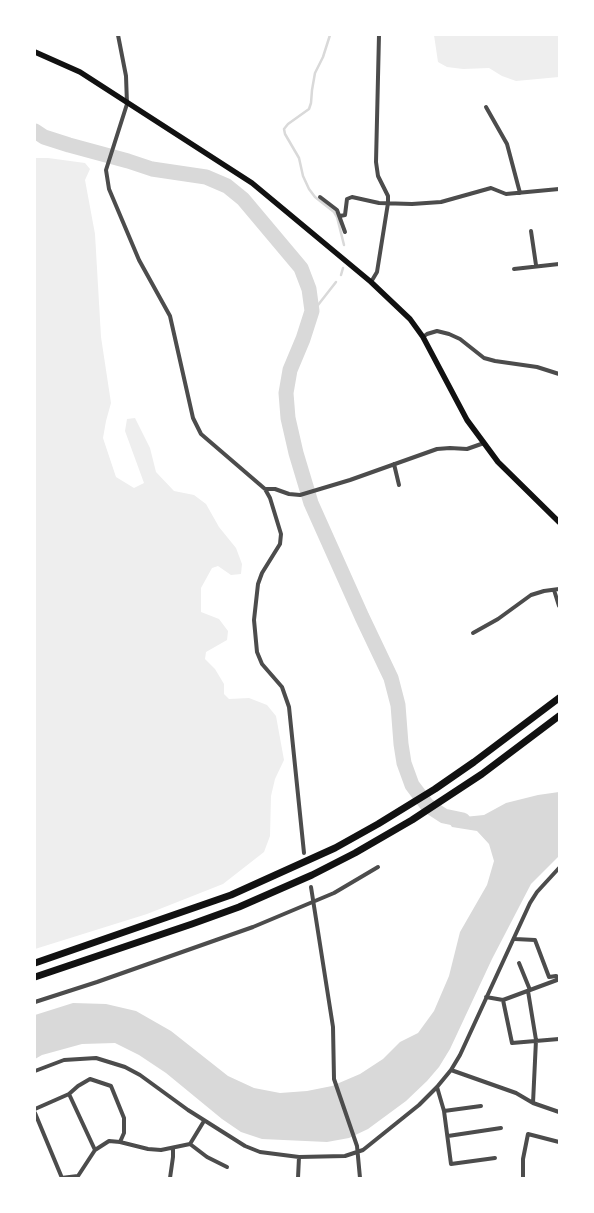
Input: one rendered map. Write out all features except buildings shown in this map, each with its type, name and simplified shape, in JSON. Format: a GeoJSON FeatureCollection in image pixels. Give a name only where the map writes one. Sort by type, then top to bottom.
{"type":"FeatureCollection","features":[{"type":"Feature","properties":{"kind":"highway"},"geometry":{"type":"LineString","coordinates":[[35,963],[186,912],[246,889],[335,848],[405,807],[474,762],[559,698]]}},
{"type":"Feature","properties":{"kind":"highway"},"geometry":{"type":"LineString","coordinates":[[35,977],[192,924],[312,875],[412,820],[482,774],[559,716]]}},
{"type":"Feature","properties":{"kind":"main road"},"geometry":{"type":"LineString","coordinates":[[35,52],[80,72],[252,183],[371,282],[410,319],[423,337],[467,420],[498,462],[559,522]]}},
{"type":"Feature","properties":{"kind":"street"},"geometry":{"type":"LineString","coordinates":[[118,35],[126,76],[127,104],[106,170],[109,189],[139,260],[170,316],[193,418],[201,434],[265,489],[277,518],[282,539],[262,572],[258,584],[254,620],[257,652],[262,664],[282,687],[289,707],[304,853]]}},
{"type":"Feature","properties":{"kind":"street"},"geometry":{"type":"LineString","coordinates":[[371,282],[377,272],[388,202],[388,196],[378,176],[376,162],[379,35]]}},
{"type":"Feature","properties":{"kind":"street"},"geometry":{"type":"LineString","coordinates":[[486,107],[507,144],[520,193]]}},
{"type":"Feature","properties":{"kind":"street"},"geometry":{"type":"LineString","coordinates":[[340,216],[345,215],[347,199],[352,197],[380,203],[412,204],[441,202],[491,188],[506,194],[559,189]]}},
{"type":"Feature","properties":{"kind":"street"},"geometry":{"type":"LineString","coordinates":[[320,196],[337,210],[345,232]]}},
{"type":"Feature","properties":{"kind":"street"},"geometry":{"type":"LineString","coordinates":[[531,231],[536,265]]}},
{"type":"Feature","properties":{"kind":"street"},"geometry":{"type":"LineString","coordinates":[[514,268],[559,264]]}},
{"type":"Feature","properties":{"kind":"street"},"geometry":{"type":"LineString","coordinates":[[423,337],[437,331],[449,334],[460,339],[484,358],[537,367],[559,374]]}},
{"type":"Feature","properties":{"kind":"street"},"geometry":{"type":"LineString","coordinates":[[265,489],[275,488],[289,494],[300,494],[350,480],[437,449],[467,449],[484,443]]}},
{"type":"Feature","properties":{"kind":"street"},"geometry":{"type":"LineString","coordinates":[[394,464],[399,485]]}},
{"type":"Feature","properties":{"kind":"street"},"geometry":{"type":"LineString","coordinates":[[473,633],[531,595],[557,590],[559,606]]}},
{"type":"Feature","properties":{"kind":"street"},"geometry":{"type":"LineString","coordinates":[[35,1002],[192,950],[253,927],[334,893],[378,867]]}},
{"type":"Feature","properties":{"kind":"street"},"geometry":{"type":"LineString","coordinates":[[35,1071],[64,1060],[96,1058],[109,1061],[140,1075],[204,1121],[245,1146],[260,1152],[299,1157],[345,1156],[363,1150],[418,1106],[451,1070],[460,1055],[515,939],[530,903],[537,892],[559,868]]}},
{"type":"Feature","properties":{"kind":"street"},"geometry":{"type":"LineString","coordinates":[[312,887],[333,1027],[334,1079],[357,1146],[360,1178]]}},
{"type":"Feature","properties":{"kind":"street"},"geometry":{"type":"LineString","coordinates":[[515,939],[536,940],[549,977],[556,976],[558,979]]}},
{"type":"Feature","properties":{"kind":"street"},"geometry":{"type":"LineString","coordinates":[[519,963],[529,990],[536,1040],[533,1103]]}},
{"type":"Feature","properties":{"kind":"street"},"geometry":{"type":"LineString","coordinates":[[486,998],[503,1000],[558,979]]}},
{"type":"Feature","properties":{"kind":"street"},"geometry":{"type":"LineString","coordinates":[[503,1000],[512,1043],[559,1039]]}},
{"type":"Feature","properties":{"kind":"street"},"geometry":{"type":"LineString","coordinates":[[451,1070],[516,1093],[533,1103],[559,1112]]}},
{"type":"Feature","properties":{"kind":"street"},"geometry":{"type":"LineString","coordinates":[[120,1142],[124,1133],[124,1118],[111,1086],[90,1078],[69,1094],[35,1111],[62,1178],[78,1177],[96,1150],[109,1141],[148,1149],[162,1150],[173,1148],[190,1144],[204,1121]]}},
{"type":"Feature","properties":{"kind":"street"},"geometry":{"type":"LineString","coordinates":[[437,1087],[444,1111],[451,1164],[495,1158]]}},
{"type":"Feature","properties":{"kind":"street"},"geometry":{"type":"LineString","coordinates":[[69,1094],[96,1150]]}},
{"type":"Feature","properties":{"kind":"street"},"geometry":{"type":"LineString","coordinates":[[444,1111],[481,1106]]}},
{"type":"Feature","properties":{"kind":"street"},"geometry":{"type":"LineString","coordinates":[[448,1136],[501,1128]]}},
{"type":"Feature","properties":{"kind":"street"},"geometry":{"type":"LineString","coordinates":[[523,1178],[523,1160],[528,1134],[559,1142]]}},
{"type":"Feature","properties":{"kind":"street"},"geometry":{"type":"LineString","coordinates":[[190,1144],[207,1157],[227,1166]]}},
{"type":"Feature","properties":{"kind":"street"},"geometry":{"type":"LineString","coordinates":[[170,1178],[174,1157],[173,1148]]}},
{"type":"Feature","properties":{"kind":"street"},"geometry":{"type":"LineString","coordinates":[[298,1178],[299,1157]]}},
{"type":"Feature","properties":{"kind":"shaded area"},"geometry":{"type":"Polygon","coordinates":[[[434,35],[559,35],[559,77],[516,81],[502,76],[489,68],[463,69],[447,67],[438,62],[434,35]]]}},
{"type":"Feature","properties":{"kind":"shaded area"},"geometry":{"type":"Polygon","coordinates":[[[35,158],[85,163],[90,169],[85,180],[95,234],[101,337],[111,403],[103,438],[116,477],[134,488],[144,483],[125,431],[127,419],[135,418],[150,448],[156,472],[174,491],[194,495],[206,504],[219,527],[236,548],[242,564],[241,574],[231,575],[218,566],[212,568],[201,588],[201,612],[219,619],[228,631],[227,640],[206,652],[205,659],[215,669],[224,684],[224,694],[229,699],[249,698],[267,705],[276,716],[284,760],[275,779],[271,796],[270,836],[264,852],[223,884],[147,914],[35,949],[35,158]]]}},
{"type":"Feature","properties":{"kind":"shaded area"},"geometry":{"type":"Polygon","coordinates":[[[559,792],[559,856],[531,884],[492,959],[450,1049],[439,1067],[427,1081],[406,1101],[368,1129],[349,1138],[327,1142],[262,1139],[241,1132],[222,1119],[166,1073],[139,1055],[115,1043],[82,1044],[42,1055],[35,1059],[35,1015],[73,1003],[106,1004],[136,1011],[171,1031],[228,1076],[254,1088],[280,1093],[307,1091],[332,1086],[360,1074],[383,1059],[400,1042],[418,1033],[434,1011],[449,976],[460,932],[487,885],[494,861],[489,844],[477,831],[452,827],[444,816],[484,815],[506,803],[559,792]]]}},
{"type":"Feature","properties":{"kind":"waterway"},"geometry":{"type":"LineString","coordinates":[[330,35],[323,57],[315,73],[309,109],[284,129],[299,158],[303,176],[309,189],[337,217],[344,245]]}},
{"type":"Feature","properties":{"kind":"waterway"},"geometry":{"type":"LineString","coordinates":[[35,131],[44,137],[152,169],[206,177],[227,186],[243,199],[301,268],[309,289],[312,311],[290,370],[286,393],[288,418],[296,453],[311,503],[391,678],[398,705],[404,763],[412,785],[427,805],[444,816],[463,820]]}},
{"type":"Feature","properties":{"kind":"waterway"},"geometry":{"type":"LineString","coordinates":[[341,275],[343,268]]}},
{"type":"Feature","properties":{"kind":"waterway"},"geometry":{"type":"LineString","coordinates":[[312,311],[336,282]]}}]}
